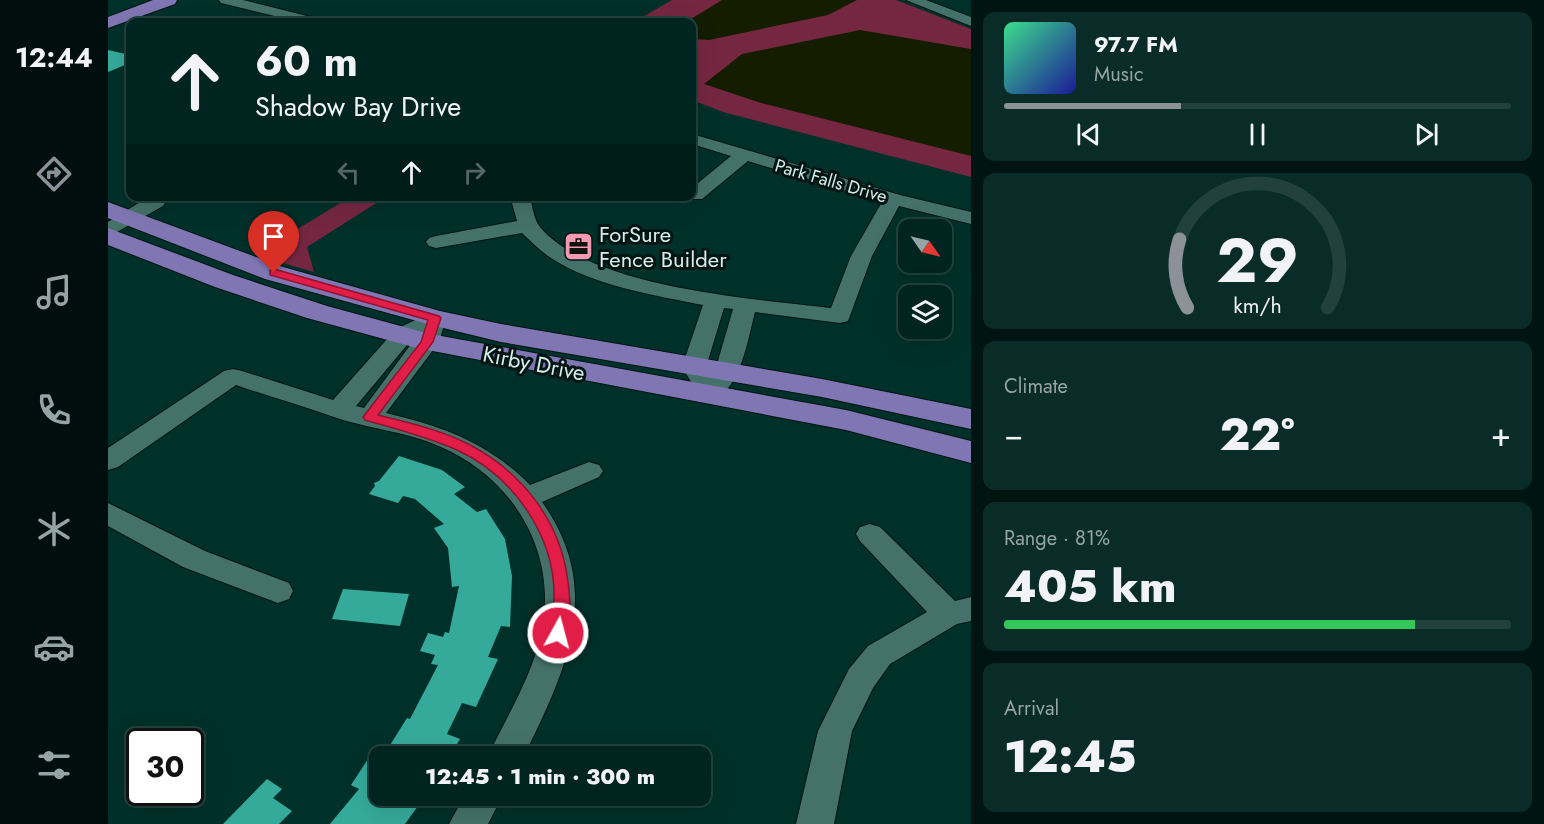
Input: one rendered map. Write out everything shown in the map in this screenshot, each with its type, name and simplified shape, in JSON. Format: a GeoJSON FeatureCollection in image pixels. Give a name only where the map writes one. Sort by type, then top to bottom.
{"type":"FeatureCollection","features":[{"type":"Feature","properties":{"kind":"main road"},"geometry":{"type":"LineString","coordinates":[[108,11],[138,0]]}},
{"type":"Feature","properties":{"kind":"main road"},"geometry":{"type":"LineString","coordinates":[[108,23],[169,0]]}},
{"type":"Feature","properties":{"kind":"main road","name":"Kirby Drive"},"geometry":{"type":"LineString","coordinates":[[113,220],[224,280],[317,312],[422,332],[694,367],[718,383],[846,420],[971,452]]}},
{"type":"Feature","properties":{"kind":"main road","name":"Kirby Drive"},"geometry":{"type":"LineString","coordinates":[[422,332],[547,366],[718,383],[822,388],[971,419]]}},
{"type":"Feature","properties":{"kind":"street"},"geometry":{"type":"LineString","coordinates":[[226,0],[298,18]]}},
{"type":"Feature","properties":{"kind":"street"},"geometry":{"type":"LineString","coordinates":[[913,0],[971,22]]}},
{"type":"Feature","properties":{"kind":"street","name":"Park Falls Drive"},"geometry":{"type":"LineString","coordinates":[[696,140],[894,199],[971,218]]}},
{"type":"Feature","properties":{"kind":"street"},"geometry":{"type":"LineString","coordinates":[[696,194],[743,156]]}},
{"type":"Feature","properties":{"kind":"street"},"geometry":{"type":"LineString","coordinates":[[521,201],[525,226],[563,257],[605,276],[633,284],[716,299],[840,316],[852,275],[870,232],[894,199]]}},
{"type":"Feature","properties":{"kind":"street"},"geometry":{"type":"LineString","coordinates":[[113,220],[145,201]]}},
{"type":"Feature","properties":{"kind":"street"},"geometry":{"type":"LineString","coordinates":[[113,220],[150,201]]}},
{"type":"Feature","properties":{"kind":"street"},"geometry":{"type":"LineString","coordinates":[[436,242],[525,226]]}},
{"type":"Feature","properties":{"kind":"street"},"geometry":{"type":"LineString","coordinates":[[694,367],[716,299]]}},
{"type":"Feature","properties":{"kind":"street"},"geometry":{"type":"LineString","coordinates":[[718,383],[746,304]]}},
{"type":"Feature","properties":{"kind":"street"},"geometry":{"type":"LineString","coordinates":[[338,410],[422,332]]}},
{"type":"Feature","properties":{"kind":"street"},"geometry":{"type":"LineString","coordinates":[[370,417],[422,332]]}},
{"type":"Feature","properties":{"kind":"street"},"geometry":{"type":"LineString","coordinates":[[108,461],[233,376],[338,410],[423,432],[464,448],[494,467],[527,497],[547,532],[557,562],[562,596],[558,633],[545,674],[511,746]]}},
{"type":"Feature","properties":{"kind":"street"},"geometry":{"type":"LineString","coordinates":[[527,497],[589,471]]}},
{"type":"Feature","properties":{"kind":"street"},"geometry":{"type":"LineString","coordinates":[[108,513],[194,560],[278,591]]}},
{"type":"Feature","properties":{"kind":"street"},"geometry":{"type":"LineString","coordinates":[[815,824],[835,731],[861,679],[879,655],[960,612],[870,534]]}},
{"type":"Feature","properties":{"kind":"street"},"geometry":{"type":"LineString","coordinates":[[468,824],[479,806]]}},
{"type":"Feature","properties":{"kind":"shaded area"},"geometry":{"type":"Polygon","coordinates":[[[672,0],[896,0],[971,29],[971,177],[723,112],[696,102],[696,18],[641,18],[672,0]]]}},
{"type":"Feature","properties":{"kind":"shaded area"},"geometry":{"type":"Polygon","coordinates":[[[722,0],[857,0],[828,15],[709,40],[696,39],[696,18],[693,18],[722,0]]]}},
{"type":"Feature","properties":{"kind":"shaded area"},"geometry":{"type":"Polygon","coordinates":[[[860,30],[971,49],[971,156],[761,103],[704,84],[742,54],[860,30]]]}},
{"type":"Feature","properties":{"kind":"shaded area"},"geometry":{"type":"Polygon","coordinates":[[[343,201],[383,201],[307,247],[314,272],[255,255],[343,201]]]}},
{"type":"Feature","properties":{"kind":"building"},"geometry":{"type":"Polygon","coordinates":[[[108,50],[126,54],[126,65],[108,72],[108,50]]]}},
{"type":"Feature","properties":{"kind":"building"},"geometry":{"type":"Polygon","coordinates":[[[399,456],[442,470],[465,487],[454,494],[477,512],[486,509],[505,539],[512,576],[510,627],[501,626],[488,657],[498,659],[476,707],[462,703],[447,734],[460,739],[456,746],[390,746],[407,718],[410,719],[438,665],[431,664],[435,655],[420,651],[428,633],[443,637],[445,632],[449,633],[459,586],[452,587],[448,548],[434,528],[444,524],[415,499],[403,496],[398,503],[369,494],[375,486],[374,483],[379,481],[399,456]]]}},
{"type":"Feature","properties":{"kind":"building"},"geometry":{"type":"Polygon","coordinates":[[[343,589],[409,594],[400,626],[332,619],[343,589]]]}},
{"type":"Feature","properties":{"kind":"building"},"geometry":{"type":"Polygon","coordinates":[[[369,758],[369,806],[418,806],[405,824],[330,824],[359,789],[351,785],[369,758]]]}},
{"type":"Feature","properties":{"kind":"building"},"geometry":{"type":"Polygon","coordinates":[[[267,779],[282,789],[273,798],[292,811],[279,824],[223,824],[267,779]]]}},
{"type":"Feature","properties":{"kind":"place","name":"ForSure Fence Builder"},"geometry":{"type":"Point","coordinates":[578,247]}},
{"type":"Feature","properties":{"kind":"route"},"geometry":{"type":"LineString","coordinates":[[274,273],[362,300],[435,318],[427,342],[370,417],[423,432],[464,448],[494,467],[527,497],[547,532],[557,562],[562,596],[558,633]]}}]}
